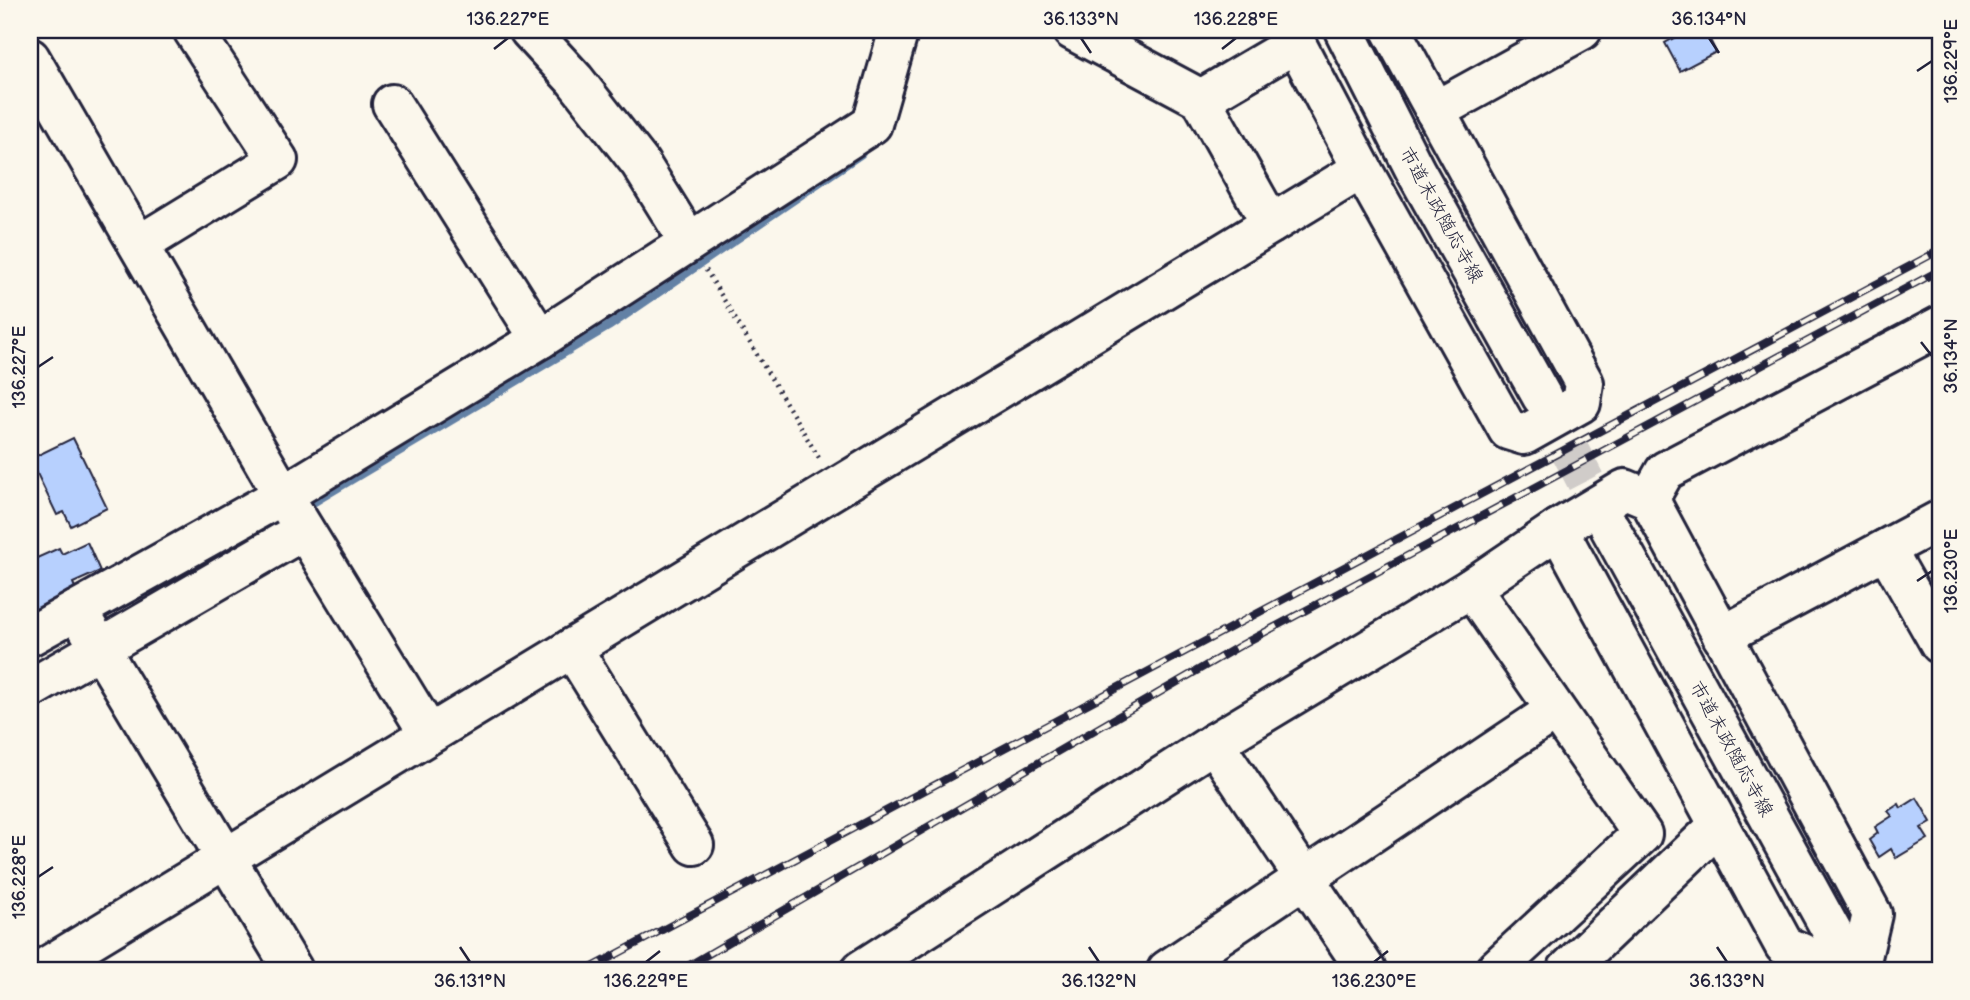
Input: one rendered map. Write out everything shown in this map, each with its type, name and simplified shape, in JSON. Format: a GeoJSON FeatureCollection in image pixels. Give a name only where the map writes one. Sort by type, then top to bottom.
{"type":"FeatureCollection","features":[{"type":"Feature","properties":{"kind":"street"},"geometry":{"type":"LineString","coordinates":[[138,245],[278,160],[193,30]]}},
{"type":"Feature","properties":{"kind":"street"},"geometry":{"type":"LineString","coordinates":[[529,30],[575,80],[640,163],[689,243]]}},
{"type":"Feature","properties":{"kind":"street"},"geometry":{"type":"LineString","coordinates":[[30,636],[283,495],[540,339],[872,124],[900,30]]}},
{"type":"Feature","properties":{"kind":"street"},"geometry":{"type":"LineString","coordinates":[[1072,30],[1112,42],[1200,99],[1271,224]]}},
{"type":"Feature","properties":{"kind":"street","name":"市道末政随応寺線"},"geometry":{"type":"LineString","coordinates":[[1344,30],[1415,170],[1542,397]]}},
{"type":"Feature","properties":{"kind":"street"},"geometry":{"type":"LineString","coordinates":[[1200,99],[1292,36],[1362,169],[1508,430],[1524,435],[1581,403],[1584,383],[1391,30]]}},
{"type":"Feature","properties":{"kind":"street"},"geometry":{"type":"LineString","coordinates":[[1435,111],[1582,30]]}},
{"type":"Feature","properties":{"kind":"street"},"geometry":{"type":"LineString","coordinates":[[30,58],[283,495],[429,734]]}},
{"type":"Feature","properties":{"kind":"street"},"geometry":{"type":"LineString","coordinates":[[392,104],[540,339]]}},
{"type":"Feature","properties":{"kind":"street"},"geometry":{"type":"LineString","coordinates":[[41,970],[1362,169]]}},
{"type":"Feature","properties":{"kind":"street"},"geometry":{"type":"LineString","coordinates":[[1649,499],[1665,471],[1940,326]]}},
{"type":"Feature","properties":{"kind":"street"},"geometry":{"type":"LineString","coordinates":[[861,970],[1214,743],[1471,588],[1558,528],[1625,489],[1649,499],[1872,914],[1859,970]]}},
{"type":"Feature","properties":{"kind":"street"},"geometry":{"type":"LineString","coordinates":[[1723,636],[1940,520]]}},
{"type":"Feature","properties":{"kind":"street"},"geometry":{"type":"LineString","coordinates":[[1558,528],[1784,945],[1839,970]]}},
{"type":"Feature","properties":{"kind":"street","name":"市道末政随応寺線"},"geometry":{"type":"LineString","coordinates":[[1610,528],[1853,970]]}},
{"type":"Feature","properties":{"kind":"street"},"geometry":{"type":"LineString","coordinates":[[30,690],[304,530]]}},
{"type":"Feature","properties":{"kind":"street"},"geometry":{"type":"LineString","coordinates":[[1886,549],[1940,644]]}},
{"type":"Feature","properties":{"kind":"street"},"geometry":{"type":"LineString","coordinates":[[1471,588],[1642,834],[1494,970]]}},
{"type":"Feature","properties":{"kind":"street"},"geometry":{"type":"LineString","coordinates":[[77,610],[293,970]]}},
{"type":"Feature","properties":{"kind":"street"},"geometry":{"type":"LineString","coordinates":[[572,648],[694,845]]}},
{"type":"Feature","properties":{"kind":"street"},"geometry":{"type":"LineString","coordinates":[[1167,970],[1554,711]]}},
{"type":"Feature","properties":{"kind":"street"},"geometry":{"type":"LineString","coordinates":[[1214,743],[1366,970]]}},
{"type":"Feature","properties":{"kind":"street"},"geometry":{"type":"LineString","coordinates":[[1567,970],[1719,825]]}},
{"type":"Feature","properties":{"kind":"path"},"geometry":{"type":"LineString","coordinates":[[689,243],[837,487]]}},
{"type":"Feature","properties":{"kind":"building"},"geometry":{"type":"Polygon","coordinates":[[[1681,30],[1724,30],[1709,38],[1716,52],[1680,71],[1665,43],[1683,33],[1681,30]]]}},
{"type":"Feature","properties":{"kind":"building"},"geometry":{"type":"Polygon","coordinates":[[[73,438],[107,508],[71,526],[64,512],[57,515],[30,459],[73,438]]]}},
{"type":"Feature","properties":{"kind":"building"},"geometry":{"type":"Polygon","coordinates":[[[87,542],[100,571],[73,583],[76,590],[51,601],[53,606],[30,616],[30,570],[33,569],[30,561],[59,548],[62,554],[87,542]]]}},
{"type":"Feature","properties":{"kind":"building"},"geometry":{"type":"Polygon","coordinates":[[[1917,798],[1931,822],[1921,828],[1928,839],[1896,858],[1891,849],[1879,857],[1869,840],[1878,833],[1875,827],[1892,816],[1888,811],[1899,804],[1901,808],[1917,798]]]}},
{"type":"Feature","properties":{"kind":"waterway"},"geometry":{"type":"LineString","coordinates":[[301,509],[608,326],[861,153]]}},
{"type":"Feature","properties":{"kind":"tunnel"},"geometry":{"type":"LineString","coordinates":[[1542,397],[1610,528]]}},
{"type":"Feature","properties":{"kind":"railway"},"geometry":{"type":"LineString","coordinates":[[587,970],[1940,250]]}},
{"type":"Feature","properties":{"kind":"railway"},"geometry":{"type":"LineString","coordinates":[[681,970],[1243,644],[1940,270]]}}]}
